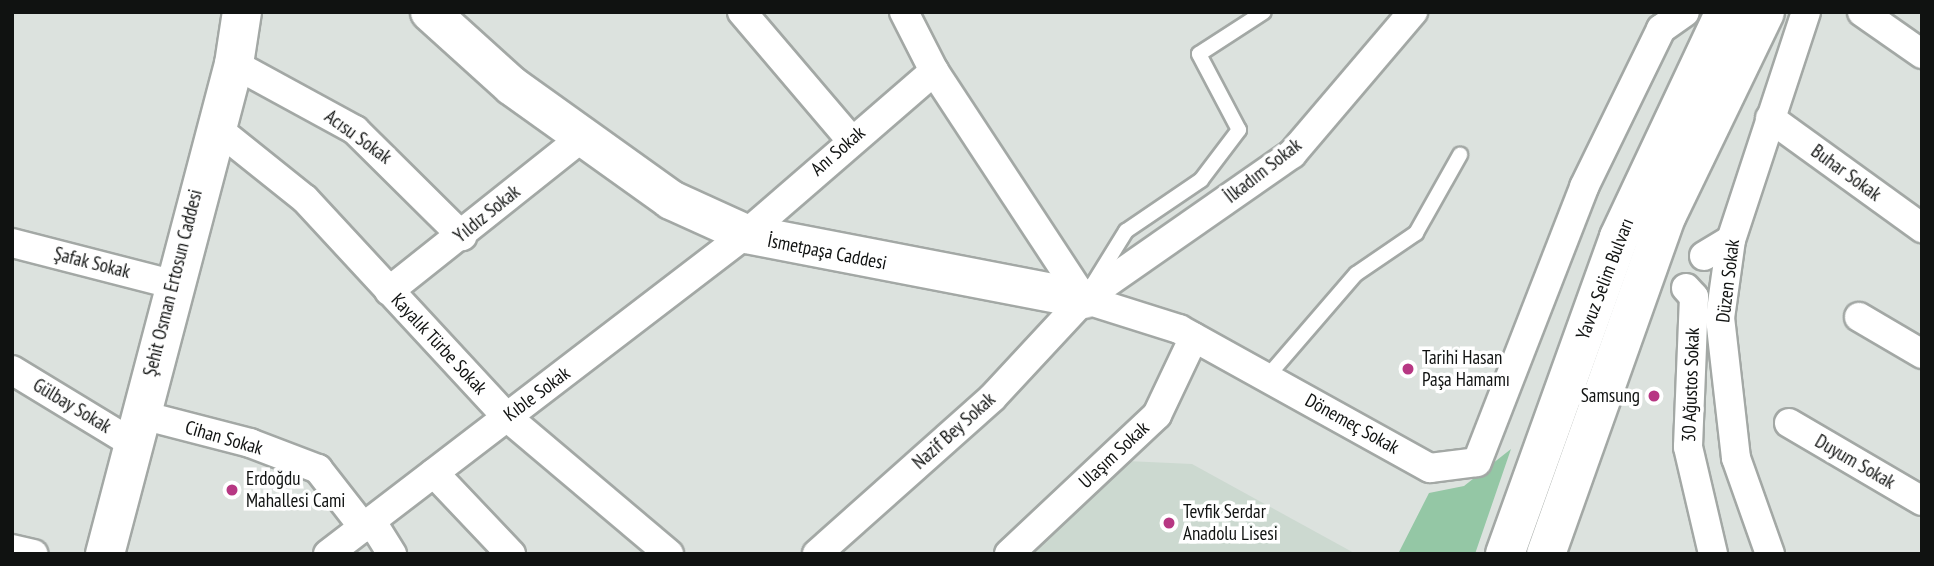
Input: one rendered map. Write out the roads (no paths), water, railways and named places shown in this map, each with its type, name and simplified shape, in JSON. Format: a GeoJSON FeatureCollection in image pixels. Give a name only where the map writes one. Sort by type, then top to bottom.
{"type":"FeatureCollection","features":[{"type":"Feature","properties":{"kind":"street","name":"Şehit Osman Ertosun Caddesi"},"geometry":{"type":"LineString","coordinates":[[105,554],[172,284],[234,64],[242,12]]}},
{"type":"Feature","properties":{"kind":"street","name":"İsmetpaşa Caddesi"},"geometry":{"type":"LineString","coordinates":[[430,12],[512,86],[584,135],[671,200],[746,234],[1084,299]]}},
{"type":"Feature","properties":{"kind":"street"},"geometry":{"type":"LineString","coordinates":[[742,12],[850,139]]}},
{"type":"Feature","properties":{"kind":"street"},"geometry":{"type":"LineString","coordinates":[[904,12],[934,71],[1084,299]]}},
{"type":"Feature","properties":{"kind":"street","name":"İlkadım Sokak"},"geometry":{"type":"LineString","coordinates":[[1084,299],[1292,154],[1413,12]]}},
{"type":"Feature","properties":{"kind":"street","name":"Dönemeç Sokak"},"geometry":{"type":"LineString","coordinates":[[1084,299],[1194,337],[1430,468],[1477,462],[1584,187],[1661,29],[1685,12]]}},
{"type":"Feature","properties":{"kind":"street","name":"Yavuz Selim Bulvarı"},"geometry":{"type":"LineString","coordinates":[[1504,554],[1619,237],[1725,12]]}},
{"type":"Feature","properties":{"kind":"street","name":"Yavuz Selim Bulvarı"},"geometry":{"type":"LineString","coordinates":[[1546,554],[1667,215],[1765,12]]}},
{"type":"Feature","properties":{"kind":"street","name":"Düzen Sokak"},"geometry":{"type":"LineString","coordinates":[[1770,554],[1736,458],[1720,318],[1731,240],[1806,12]]}},
{"type":"Feature","properties":{"kind":"street"},"geometry":{"type":"LineString","coordinates":[[1862,12],[1922,54]]}},
{"type":"Feature","properties":{"kind":"street","name":"Acısu Sokak"},"geometry":{"type":"LineString","coordinates":[[234,64],[355,130],[462,236]]}},
{"type":"Feature","properties":{"kind":"street","name":"Anı Sokak"},"geometry":{"type":"LineString","coordinates":[[746,234],[850,139],[934,71]]}},
{"type":"Feature","properties":{"kind":"street","name":"Buhar Sokak"},"geometry":{"type":"LineString","coordinates":[[1770,118],[1922,228]]}},
{"type":"Feature","properties":{"kind":"street","name":"Kayalık Türbe Sokak"},"geometry":{"type":"LineString","coordinates":[[215,127],[305,199],[507,417],[670,554]]}},
{"type":"Feature","properties":{"kind":"street","name":"Yıldız Sokak"},"geometry":{"type":"LineString","coordinates":[[389,291],[462,236],[584,135]]}},
{"type":"Feature","properties":{"kind":"street","name":"Kıble Sokak"},"geometry":{"type":"LineString","coordinates":[[328,554],[746,234]]}},
{"type":"Feature","properties":{"kind":"street"},"geometry":{"type":"LineString","coordinates":[[1704,256],[1731,240]]}},
{"type":"Feature","properties":{"kind":"street","name":"Şafak Sokak"},"geometry":{"type":"LineString","coordinates":[[12,243],[172,284]]}},
{"type":"Feature","properties":{"kind":"street","name":"30 Ağustos Sokak"},"geometry":{"type":"LineString","coordinates":[[1690,292],[1688,447],[1713,554]]}},
{"type":"Feature","properties":{"kind":"street","name":"Nazif Bey Sokak"},"geometry":{"type":"LineString","coordinates":[[817,554],[992,398],[1084,299]]}},
{"type":"Feature","properties":{"kind":"street"},"geometry":{"type":"LineString","coordinates":[[1859,317],[1922,354]]}},
{"type":"Feature","properties":{"kind":"street","name":"Ulaşım Sokak"},"geometry":{"type":"LineString","coordinates":[[1009,554],[1157,415],[1194,337]]}},
{"type":"Feature","properties":{"kind":"street","name":"Gülbay Sokak"},"geometry":{"type":"LineString","coordinates":[[12,370],[135,428]]}},
{"type":"Feature","properties":{"kind":"street","name":"Duyum Sokak"},"geometry":{"type":"LineString","coordinates":[[1789,423],[1922,501]]}},
{"type":"Feature","properties":{"kind":"street","name":"Cihan Sokak"},"geometry":{"type":"LineString","coordinates":[[135,428],[250,443],[318,469],[392,554]]}},
{"type":"Feature","properties":{"kind":"street"},"geometry":{"type":"LineString","coordinates":[[435,473],[511,554]]}},
{"type":"Feature","properties":{"kind":"street"},"geometry":{"type":"LineString","coordinates":[[12,549],[33,554]]}},
{"type":"Feature","properties":{"kind":"lane"},"geometry":{"type":"LineString","coordinates":[[1084,299],[1126,231],[1202,180],[1239,130],[1199,54],[1264,12]]}},
{"type":"Feature","properties":{"kind":"lane"},"geometry":{"type":"LineString","coordinates":[[1267,377],[1356,274],[1416,233],[1460,155]]}},
{"type":"Feature","properties":{"kind":"place","name":"Tarihi Hasan Paşa Hamamı"},"geometry":{"type":"Point","coordinates":[1408,369]}},
{"type":"Feature","properties":{"kind":"place","name":"Samsung"},"geometry":{"type":"Point","coordinates":[1654,396]}},
{"type":"Feature","properties":{"kind":"place","name":"Erdoğdu Mahallesi Cami"},"geometry":{"type":"Point","coordinates":[232,490]}},
{"type":"Feature","properties":{"kind":"place","name":"Tevfik Serdar Anadolu Lisesi"},"geometry":{"type":"Point","coordinates":[1169,523]}}]}
